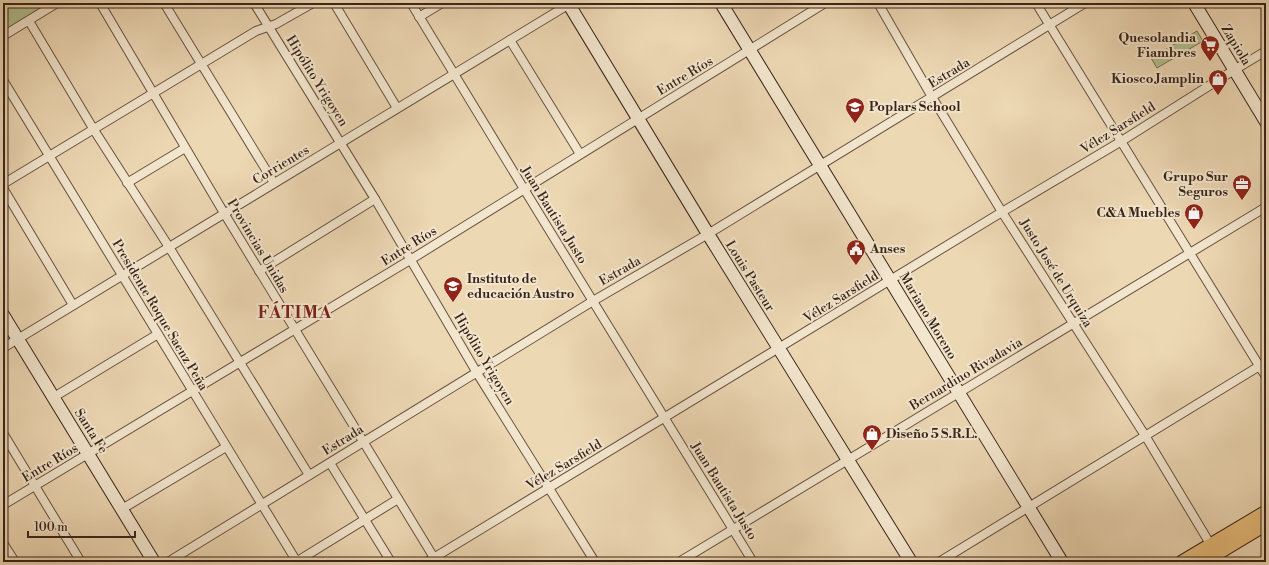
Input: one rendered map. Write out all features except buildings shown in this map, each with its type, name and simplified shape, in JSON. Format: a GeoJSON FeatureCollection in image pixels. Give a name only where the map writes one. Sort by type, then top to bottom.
{"type":"FeatureCollection","features":[{"type":"Feature","properties":{"kind":"main road"},"geometry":{"type":"LineString","coordinates":[[1182,562],[1216,553],[1266,512]]}},
{"type":"Feature","properties":{"kind":"main road"},"geometry":{"type":"LineString","coordinates":[[1203,562],[1266,524]]}},
{"type":"Feature","properties":{"kind":"street"},"geometry":{"type":"LineString","coordinates":[[3,36],[57,3]]}},
{"type":"Feature","properties":{"kind":"street","name":"Provincias Unidas"},"geometry":{"type":"LineString","coordinates":[[100,3],[152,94],[398,499],[433,561]]}},
{"type":"Feature","properties":{"kind":"street"},"geometry":{"type":"LineString","coordinates":[[164,3],[274,183]]}},
{"type":"Feature","properties":{"kind":"street","name":"Hipólito Yrigoyen"},"geometry":{"type":"LineString","coordinates":[[254,3],[375,199],[477,372],[595,562]]}},
{"type":"Feature","properties":{"kind":"street"},"geometry":{"type":"LineString","coordinates":[[334,3],[397,108]]}},
{"type":"Feature","properties":{"kind":"street","name":"Juan Bautista Justo"},"geometry":{"type":"LineString","coordinates":[[411,3],[753,562]]}},
{"type":"Feature","properties":{"kind":"street"},"geometry":{"type":"LineString","coordinates":[[419,17],[442,3]]}},
{"type":"Feature","properties":{"kind":"street","name":"Corrientes"},"geometry":{"type":"LineString","coordinates":[[3,348],[569,3]]}},
{"type":"Feature","properties":{"kind":"street","name":"Louis Pasteur"},"geometry":{"type":"LineString","coordinates":[[569,3],[708,234],[911,562]]}},
{"type":"Feature","properties":{"kind":"street","name":"Mariano Moreno"},"geometry":{"type":"LineString","coordinates":[[721,3],[1062,562]]}},
{"type":"Feature","properties":{"kind":"street","name":"Entre Ríos"},"geometry":{"type":"LineString","coordinates":[[3,505],[410,260],[825,3]]}},
{"type":"Feature","properties":{"kind":"street","name":"Justo José de Urquiza"},"geometry":{"type":"LineString","coordinates":[[878,3],[932,97],[1002,212],[1146,437],[1216,553]]}},
{"type":"Feature","properties":{"kind":"street"},"geometry":{"type":"LineString","coordinates":[[1036,3],[1189,253],[1263,364],[1266,377]]}},
{"type":"Feature","properties":{"kind":"street","name":"Estrada"},"geometry":{"type":"LineString","coordinates":[[168,562],[593,301],[708,234],[1086,3]]}},
{"type":"Feature","properties":{"kind":"street","name":"Zapiola"},"geometry":{"type":"LineString","coordinates":[[1194,3],[1266,122]]}},
{"type":"Feature","properties":{"kind":"street"},"geometry":{"type":"LineString","coordinates":[[3,184],[256,31],[276,24],[308,4]]}},
{"type":"Feature","properties":{"kind":"street"},"geometry":{"type":"LineString","coordinates":[[29,21],[94,130],[241,362],[309,475]]}},
{"type":"Feature","properties":{"kind":"street"},"geometry":{"type":"LineString","coordinates":[[510,40],[580,154]]}},
{"type":"Feature","properties":{"kind":"street","name":"Vélez Sarsfield"},"geometry":{"type":"LineString","coordinates":[[433,561],[549,488],[1002,212],[1120,142],[1266,51]]}},
{"type":"Feature","properties":{"kind":"street","name":"Presidente Roque Saenz Peña"},"geometry":{"type":"LineString","coordinates":[[3,80],[296,562]]}},
{"type":"Feature","properties":{"kind":"street"},"geometry":{"type":"LineString","coordinates":[[127,183],[185,148]]}},
{"type":"Feature","properties":{"kind":"street"},"geometry":{"type":"LineString","coordinates":[[3,188],[73,305]]}},
{"type":"Feature","properties":{"kind":"street"},"geometry":{"type":"LineString","coordinates":[[259,271],[375,199]]}},
{"type":"Feature","properties":{"kind":"street","name":"Bernardino Rivadavia"},"geometry":{"type":"LineString","coordinates":[[679,562],[1266,207]]}},
{"type":"Feature","properties":{"kind":"street","name":"Santa Fe"},"geometry":{"type":"LineString","coordinates":[[3,315],[154,562]]}},
{"type":"Feature","properties":{"kind":"street"},"geometry":{"type":"LineString","coordinates":[[54,397],[158,334]]}},
{"type":"Feature","properties":{"kind":"street"},"geometry":{"type":"LineString","coordinates":[[939,562],[1146,437],[1263,364]]}},
{"type":"Feature","properties":{"kind":"street"},"geometry":{"type":"LineString","coordinates":[[3,433],[81,562]]}},
{"type":"Feature","properties":{"kind":"street"},"geometry":{"type":"LineString","coordinates":[[122,509],[226,447]]}},
{"type":"Feature","properties":{"kind":"street"},"geometry":{"type":"LineString","coordinates":[[330,463],[391,562]]}},
{"type":"Feature","properties":{"kind":"street"},"geometry":{"type":"LineString","coordinates":[[296,562],[398,499]]}},
{"type":"Feature","properties":{"kind":"street"},"geometry":{"type":"LineString","coordinates":[[3,543],[15,562]]}},
{"type":"Feature","properties":{"kind":"green space"},"geometry":{"type":"Polygon","coordinates":[[[3,3],[52,3],[3,33],[3,3]]]}},
{"type":"Feature","properties":{"kind":"green space"},"geometry":{"type":"Polygon","coordinates":[[[1197,31],[1203,41],[1157,68],[1151,58],[1197,31]]]}},
{"type":"Feature","properties":{"kind":"place","name":"Quesolandia Fiambres"},"geometry":{"type":"Point","coordinates":[1210,62]}},
{"type":"Feature","properties":{"kind":"place","name":"Kiosco Jamplin"},"geometry":{"type":"Point","coordinates":[1218,96]}},
{"type":"Feature","properties":{"kind":"place","name":"Poplars School"},"geometry":{"type":"Point","coordinates":[855,124]}},
{"type":"Feature","properties":{"kind":"place","name":"Grupo Sur Seguros"},"geometry":{"type":"Point","coordinates":[1242,201]}},
{"type":"Feature","properties":{"kind":"place","name":"C&A Muebles"},"geometry":{"type":"Point","coordinates":[1194,230]}},
{"type":"Feature","properties":{"kind":"place","name":"Anses"},"geometry":{"type":"Point","coordinates":[856,266]}},
{"type":"Feature","properties":{"kind":"place","name":"Instituto de educación Austro"},"geometry":{"type":"Point","coordinates":[453,303]}},
{"type":"Feature","properties":{"kind":"place","name":"Diseño 5 S.R.L."},"geometry":{"type":"Point","coordinates":[872,451]}},
{"type":"Feature","properties":{"kind":"district","name":"FÁTIMA"},"geometry":{"type":"Point","coordinates":[295,313]}}]}
